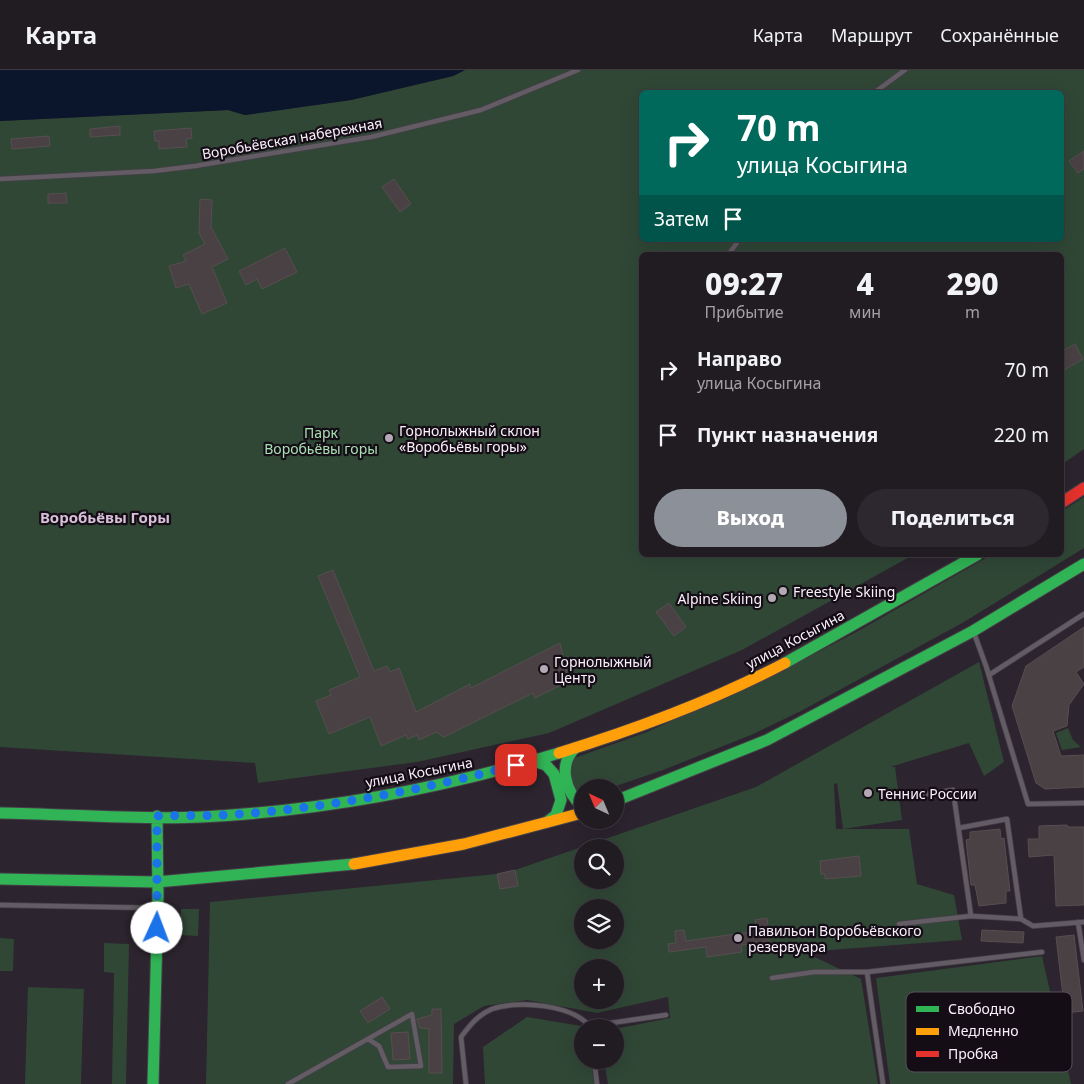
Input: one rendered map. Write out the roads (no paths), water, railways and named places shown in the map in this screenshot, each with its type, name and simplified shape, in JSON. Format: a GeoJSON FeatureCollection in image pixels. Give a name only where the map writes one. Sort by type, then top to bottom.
{"type":"FeatureCollection","features":[{"type":"Feature","properties":{"kind":"main road"},"geometry":{"type":"LineString","coordinates":[[1064,501],[1084,488]]}},
{"type":"Feature","properties":{"kind":"main road","name":"улица Косыгина"},"geometry":{"type":"LineString","coordinates":[[2,814],[225,815],[370,798],[448,783],[533,761],[652,722],[743,683],[815,647],[972,557]]}},
{"type":"Feature","properties":{"kind":"main road"},"geometry":{"type":"LineString","coordinates":[[624,797],[767,740],[973,631],[1084,564]]}},
{"type":"Feature","properties":{"kind":"main road"},"geometry":{"type":"LineString","coordinates":[[574,796],[564,767],[566,758],[575,748]]}},
{"type":"Feature","properties":{"kind":"main road"},"geometry":{"type":"LineString","coordinates":[[533,761],[546,765],[554,774],[561,800],[556,815],[545,823]]}},
{"type":"Feature","properties":{"kind":"main road"},"geometry":{"type":"LineString","coordinates":[[0,879],[157,882],[362,863],[464,844],[574,815]]}},
{"type":"Feature","properties":{"kind":"main road"},"geometry":{"type":"LineString","coordinates":[[153,1084],[157,816]]}},
{"type":"Feature","properties":{"kind":"lane","name":"Воробьёвская набережная"},"geometry":{"type":"LineString","coordinates":[[0,178],[171,169],[371,137],[481,110],[578,70]]}},
{"type":"Feature","properties":{"kind":"lane"},"geometry":{"type":"LineString","coordinates":[[878,90],[904,70]]}},
{"type":"Feature","properties":{"kind":"lane"},"geometry":{"type":"LineString","coordinates":[[989,675],[1084,614]]}},
{"type":"Feature","properties":{"kind":"lane"},"geometry":{"type":"LineString","coordinates":[[973,631],[989,675],[1028,804],[1084,803]]}},
{"type":"Feature","properties":{"kind":"lane"},"geometry":{"type":"LineString","coordinates":[[908,797],[954,790],[971,916]]}},
{"type":"Feature","properties":{"kind":"lane"},"geometry":{"type":"LineString","coordinates":[[959,828],[1007,819],[1021,919]]}},
{"type":"Feature","properties":{"kind":"lane"},"geometry":{"type":"LineString","coordinates":[[0,905],[157,908]]}},
{"type":"Feature","properties":{"kind":"lane"},"geometry":{"type":"LineString","coordinates":[[899,924],[971,916],[1021,919],[1033,926],[1081,922],[1084,960]]}},
{"type":"Feature","properties":{"kind":"lane"},"geometry":{"type":"LineString","coordinates":[[772,978],[814,972],[868,972],[1042,952]]}},
{"type":"Feature","properties":{"kind":"lane"},"geometry":{"type":"LineString","coordinates":[[868,972],[883,1084]]}},
{"type":"Feature","properties":{"kind":"lane"},"geometry":{"type":"LineString","coordinates":[[466,1084],[461,1037],[473,1020],[492,1009],[517,1003],[555,1008],[576,1015],[581,1019]]}},
{"type":"Feature","properties":{"kind":"lane"},"geometry":{"type":"LineString","coordinates":[[288,1084],[412,1014],[421,1066],[388,1068],[379,1046],[368,1039]]}},
{"type":"Feature","properties":{"kind":"lane"},"geometry":{"type":"LineString","coordinates":[[624,1022],[666,1015]]}},
{"type":"Feature","properties":{"kind":"lane"},"geometry":{"type":"LineString","coordinates":[[595,1069],[597,1084]]}},
{"type":"Feature","properties":{"kind":"water"},"geometry":{"type":"Polygon","coordinates":[[[0,70],[465,70],[453,76],[351,100],[245,115],[228,110],[0,121],[0,70]]]}},
{"type":"Feature","properties":{"kind":"place","name":"Горнолыжный склон «Воробьёвы горы»"},"geometry":{"type":"Point","coordinates":[389,438]}},
{"type":"Feature","properties":{"kind":"place","name":"Freestyle Skiing"},"geometry":{"type":"Point","coordinates":[783,591]}},
{"type":"Feature","properties":{"kind":"place","name":"Alpine Skiing"},"geometry":{"type":"Point","coordinates":[772,598]}},
{"type":"Feature","properties":{"kind":"place","name":"Горнолыжный Центр"},"geometry":{"type":"Point","coordinates":[544,669]}},
{"type":"Feature","properties":{"kind":"place","name":"Теннис России"},"geometry":{"type":"Point","coordinates":[868,793]}},
{"type":"Feature","properties":{"kind":"place","name":"Павильон Воробьёвского резервуара"},"geometry":{"type":"Point","coordinates":[738,938]}},
{"type":"Feature","properties":{"kind":"district","name":"Воробьёвы Горы"},"geometry":{"type":"Point","coordinates":[105,517]}},
{"type":"Feature","properties":{"kind":"park label","name":"Парк Воробьёвы горы"},"geometry":{"type":"Point","coordinates":[321,440]}}]}
